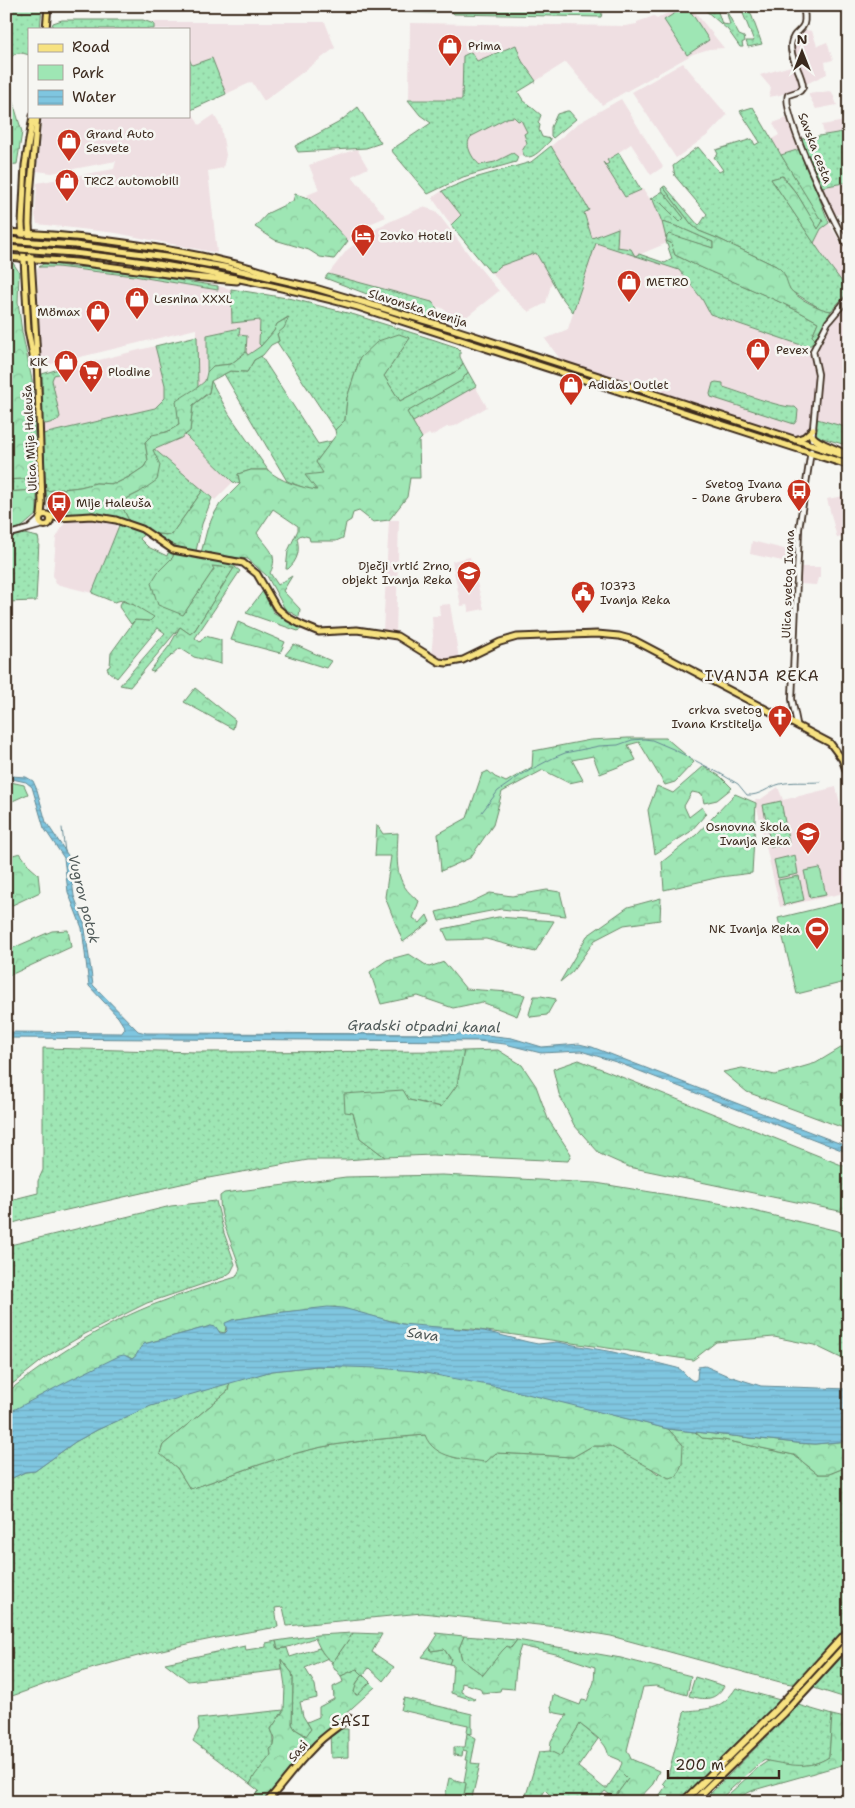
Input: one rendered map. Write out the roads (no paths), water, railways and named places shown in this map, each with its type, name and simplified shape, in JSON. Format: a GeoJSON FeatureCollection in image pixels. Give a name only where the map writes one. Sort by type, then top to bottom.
{"type":"FeatureCollection","features":[{"type":"Feature","properties":{"kind":"highway"},"geometry":{"type":"LineString","coordinates":[[812,436],[816,440],[839,449],[849,457]]}},
{"type":"Feature","properties":{"kind":"highway"},"geometry":{"type":"LineString","coordinates":[[812,445],[849,457]]}},
{"type":"Feature","properties":{"kind":"highway"},"geometry":{"type":"LineString","coordinates":[[810,453],[849,464]]}},
{"type":"Feature","properties":{"kind":"highway"},"geometry":{"type":"LineString","coordinates":[[683,1802],[781,1711],[849,1630]]}},
{"type":"Feature","properties":{"kind":"highway"},"geometry":{"type":"LineString","coordinates":[[693,1802],[849,1642]]}},
{"type":"Feature","properties":{"kind":"main road"},"geometry":{"type":"LineString","coordinates":[[46,28],[48,6]]}},
{"type":"Feature","properties":{"kind":"main road","name":"Ulica Mije Haleuša"},"geometry":{"type":"LineString","coordinates":[[35,118],[22,193],[22,233],[28,330],[37,371]]}},
{"type":"Feature","properties":{"kind":"main road","name":"Ulica Mije Haleuša"},"geometry":{"type":"LineString","coordinates":[[35,118],[30,195],[30,233],[42,504],[40,518]]}},
{"type":"Feature","properties":{"kind":"main road"},"geometry":{"type":"LineString","coordinates":[[6,232],[30,233],[174,250],[250,267],[287,281]]}},
{"type":"Feature","properties":{"kind":"main road","name":"Slavonska avenija"},"geometry":{"type":"LineString","coordinates":[[6,240],[75,245],[176,258],[287,281],[396,311],[812,445]]}},
{"type":"Feature","properties":{"kind":"main road","name":"Slavonska avenija"},"geometry":{"type":"LineString","coordinates":[[6,248],[73,253],[165,264],[312,295],[403,320],[810,453]]}},
{"type":"Feature","properties":{"kind":"main road"},"geometry":{"type":"LineString","coordinates":[[6,257],[76,262],[206,279],[248,280]]}},
{"type":"Feature","properties":{"kind":"main road"},"geometry":{"type":"LineString","coordinates":[[796,440],[804,438],[813,429]]}},
{"type":"Feature","properties":{"kind":"main road","name":"Ulica Mije Haleuša"},"geometry":{"type":"LineString","coordinates":[[42,504],[49,516]]}},
{"type":"Feature","properties":{"kind":"main road"},"geometry":{"type":"LineString","coordinates":[[46,525],[40,518],[49,516],[58,518],[92,516],[116,520],[142,529],[173,550],[245,564],[260,576],[269,596],[280,610],[315,631],[326,632],[354,629],[397,636],[434,659],[447,662],[463,660],[500,642],[517,637],[570,634],[619,636],[647,646],[797,724],[835,747],[849,778]]}},
{"type":"Feature","properties":{"kind":"main road"},"geometry":{"type":"LineString","coordinates":[[46,525],[51,520],[49,516]]}},
{"type":"Feature","properties":{"kind":"main road"},"geometry":{"type":"LineString","coordinates":[[46,525],[72,517]]}},
{"type":"Feature","properties":{"kind":"main road","name":"Sasi"},"geometry":{"type":"LineString","coordinates":[[267,1802],[312,1748],[349,1718]]}},
{"type":"Feature","properties":{"kind":"street","name":"Savska cesta"},"geometry":{"type":"LineString","coordinates":[[803,6],[806,21],[804,26],[793,37],[791,47],[803,87],[800,91],[788,95],[787,103],[799,142],[830,214],[849,248]]}},
{"type":"Feature","properties":{"kind":"street"},"geometry":{"type":"LineString","coordinates":[[812,445],[818,374],[813,352],[828,322],[849,297]]}},
{"type":"Feature","properties":{"kind":"street","name":"Ulica svetog Ivana"},"geometry":{"type":"LineString","coordinates":[[797,724],[792,699],[799,534],[812,445]]}},
{"type":"Feature","properties":{"kind":"street"},"geometry":{"type":"LineString","coordinates":[[22,531],[33,526],[40,518]]}},
{"type":"Feature","properties":{"kind":"street"},"geometry":{"type":"LineString","coordinates":[[6,535],[46,525]]}},
{"type":"Feature","properties":{"kind":"water"},"geometry":{"type":"Polygon","coordinates":[[[6,771],[11,776],[26,777],[33,781],[46,822],[69,857],[74,896],[84,922],[93,985],[138,1031],[146,1033],[478,1034],[512,1038],[542,1047],[579,1044],[592,1047],[849,1147],[849,1153],[619,1063],[581,1051],[541,1053],[505,1044],[478,1041],[6,1038],[6,1032],[122,1033],[125,1028],[118,1017],[89,986],[82,928],[68,892],[64,858],[44,828],[32,787],[26,782],[6,776],[6,771]]]}},
{"type":"Feature","properties":{"kind":"water","name":"Sava"},"geometry":{"type":"Polygon","coordinates":[[[328,1307],[343,1308],[402,1324],[484,1331],[538,1344],[557,1342],[613,1352],[677,1368],[694,1381],[697,1379],[698,1367],[705,1366],[761,1386],[849,1389],[849,1441],[815,1444],[797,1443],[668,1429],[503,1388],[415,1371],[317,1366],[272,1371],[151,1406],[75,1442],[35,1471],[25,1472],[6,1481],[6,1414],[119,1356],[124,1355],[132,1359],[144,1344],[211,1326],[216,1327],[220,1333],[225,1333],[227,1331],[225,1323],[232,1320],[328,1307]]]}},
{"type":"Feature","properties":{"kind":"waterway"},"geometry":{"type":"LineString","coordinates":[[482,812],[498,791],[521,775],[553,758],[565,753],[599,746],[618,745],[632,740],[652,740],[673,749],[738,784],[747,795],[760,793],[785,783],[820,782]]}},
{"type":"Feature","properties":{"kind":"waterway","name":"Vugrov potok"},"geometry":{"type":"LineString","coordinates":[[62,828],[65,852]]}},
{"type":"Feature","properties":{"kind":"place","name":"Prima"},"geometry":{"type":"Point","coordinates":[450,67]}},
{"type":"Feature","properties":{"kind":"place","name":"Grand Auto Sesvete"},"geometry":{"type":"Point","coordinates":[69,162]}},
{"type":"Feature","properties":{"kind":"place","name":"TRCZ automobili"},"geometry":{"type":"Point","coordinates":[67,202]}},
{"type":"Feature","properties":{"kind":"place","name":"Zovko Hoteli"},"geometry":{"type":"Point","coordinates":[363,257]}},
{"type":"Feature","properties":{"kind":"place","name":"METRO"},"geometry":{"type":"Point","coordinates":[629,303]}},
{"type":"Feature","properties":{"kind":"place","name":"Lesnina XXXL"},"geometry":{"type":"Point","coordinates":[137,320]}},
{"type":"Feature","properties":{"kind":"place","name":"Mömax"},"geometry":{"type":"Point","coordinates":[98,333]}},
{"type":"Feature","properties":{"kind":"place","name":"Pevex"},"geometry":{"type":"Point","coordinates":[758,371]}},
{"type":"Feature","properties":{"kind":"place","name":"KiK"},"geometry":{"type":"Point","coordinates":[66,383]}},
{"type":"Feature","properties":{"kind":"place","name":"Plodine"},"geometry":{"type":"Point","coordinates":[91,393]}},
{"type":"Feature","properties":{"kind":"place","name":"Adidas Outlet"},"geometry":{"type":"Point","coordinates":[571,406]}},
{"type":"Feature","properties":{"kind":"place","name":"Svetog Ivana - Dane Grubera"},"geometry":{"type":"Point","coordinates":[799,512]}},
{"type":"Feature","properties":{"kind":"place","name":"Mije Haleuša"},"geometry":{"type":"Point","coordinates":[59,524]}},
{"type":"Feature","properties":{"kind":"place","name":"Dječji vrtić Zrno, objekt Ivanja Reka"},"geometry":{"type":"Point","coordinates":[469,594]}},
{"type":"Feature","properties":{"kind":"place","name":"10373 Ivanja Reka"},"geometry":{"type":"Point","coordinates":[583,614]}},
{"type":"Feature","properties":{"kind":"place","name":"crkva svetog Ivana Krstitelja"},"geometry":{"type":"Point","coordinates":[780,738]}},
{"type":"Feature","properties":{"kind":"place","name":"Osnovna škola Ivanja Reka"},"geometry":{"type":"Point","coordinates":[808,855]}},
{"type":"Feature","properties":{"kind":"place","name":"NK Ivanja Reka"},"geometry":{"type":"Point","coordinates":[817,950]}},
{"type":"Feature","properties":{"kind":"district","name":"IVANJA REKA"},"geometry":{"type":"Point","coordinates":[762,676]}},
{"type":"Feature","properties":{"kind":"district","name":"SASI"},"geometry":{"type":"Point","coordinates":[351,1721]}},
{"type":"Feature","properties":{"kind":"water label","name":"Gradski otpadni kanal"},"geometry":{"type":"Point","coordinates":[424,1026]}}]}
